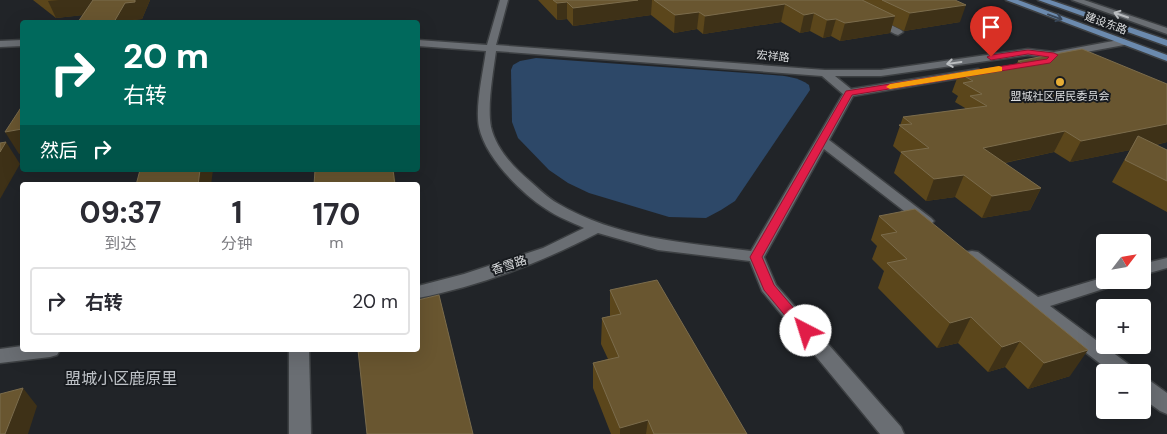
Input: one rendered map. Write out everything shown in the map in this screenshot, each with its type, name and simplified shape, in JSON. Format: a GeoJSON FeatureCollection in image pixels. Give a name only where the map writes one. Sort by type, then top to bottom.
{"type":"FeatureCollection","features":[{"type":"Feature","properties":{"kind":"main road","name":"建设东路"},"geometry":{"type":"LineString","coordinates":[[1010,0],[1167,58]]}},
{"type":"Feature","properties":{"kind":"main road","name":"建设东路"},"geometry":{"type":"LineString","coordinates":[[1042,0],[1167,44]]}},
{"type":"Feature","properties":{"kind":"street"},"geometry":{"type":"LineString","coordinates":[[504,0],[491,47],[485,102],[485,127],[494,149],[512,174],[551,206],[596,228],[658,245],[756,257]]}},
{"type":"Feature","properties":{"kind":"street"},"geometry":{"type":"LineString","coordinates":[[1076,0],[1167,31]]}},
{"type":"Feature","properties":{"kind":"street"},"geometry":{"type":"LineString","coordinates":[[866,16],[898,32]]}},
{"type":"Feature","properties":{"kind":"street","name":"宏祥路"},"geometry":{"type":"LineString","coordinates":[[420,43],[825,73],[881,73],[1028,52],[1054,55],[1124,42]]}},
{"type":"Feature","properties":{"kind":"street"},"geometry":{"type":"LineString","coordinates":[[0,44],[20,43]]}},
{"type":"Feature","properties":{"kind":"street"},"geometry":{"type":"LineString","coordinates":[[1030,64],[1050,61],[1054,55]]}},
{"type":"Feature","properties":{"kind":"street"},"geometry":{"type":"LineString","coordinates":[[825,73],[849,93],[992,70]]}},
{"type":"Feature","properties":{"kind":"street"},"geometry":{"type":"LineString","coordinates":[[756,257],[849,93]]}},
{"type":"Feature","properties":{"kind":"street"},"geometry":{"type":"LineString","coordinates":[[822,141],[941,232]]}},
{"type":"Feature","properties":{"kind":"street","name":"香雪路"},"geometry":{"type":"LineString","coordinates":[[420,291],[468,279],[549,252],[596,228]]}},
{"type":"Feature","properties":{"kind":"street"},"geometry":{"type":"LineString","coordinates":[[956,244],[1114,364]]}},
{"type":"Feature","properties":{"kind":"street"},"geometry":{"type":"LineString","coordinates":[[756,257],[768,287],[893,434]]}},
{"type":"Feature","properties":{"kind":"street"},"geometry":{"type":"LineString","coordinates":[[1151,267],[1167,263]]}},
{"type":"Feature","properties":{"kind":"street"},"geometry":{"type":"LineString","coordinates":[[1036,304],[1096,285]]}},
{"type":"Feature","properties":{"kind":"street"},"geometry":{"type":"LineString","coordinates":[[0,356],[33,352]]}},
{"type":"Feature","properties":{"kind":"street"},"geometry":{"type":"LineString","coordinates":[[299,352],[300,434]]}},
{"type":"Feature","properties":{"kind":"street"},"geometry":{"type":"LineString","coordinates":[[1151,393],[1167,405]]}},
{"type":"Feature","properties":{"kind":"shaded area"},"geometry":{"type":"Polygon","coordinates":[[[536,58],[783,76],[805,82],[809,85],[810,90],[735,201],[706,218],[669,217],[589,193],[568,183],[549,170],[518,138],[512,122],[511,70],[513,65],[520,61],[536,58]]]}},
{"type":"Feature","properties":{"kind":"building"},"geometry":{"type":"Polygon","coordinates":[[[93,0],[135,0],[135,2],[125,3],[115,20],[79,20],[93,0]]]}},
{"type":"Feature","properties":{"kind":"building"},"geometry":{"type":"Polygon","coordinates":[[[553,0],[638,0],[573,8],[567,2],[557,3],[553,0]]]}},
{"type":"Feature","properties":{"kind":"building"},"geometry":{"type":"Polygon","coordinates":[[[654,0],[862,0],[895,16],[845,23],[836,19],[827,20],[814,13],[804,15],[785,4],[705,16],[699,12],[675,15],[654,0]]]}},
{"type":"Feature","properties":{"kind":"building"},"geometry":{"type":"Polygon","coordinates":[[[882,0],[955,0],[966,5],[910,13],[882,0]]]}},
{"type":"Feature","properties":{"kind":"building"},"geometry":{"type":"Polygon","coordinates":[[[1082,49],[1167,84],[1167,124],[1081,141],[1065,131],[983,148],[1041,188],[992,196],[964,175],[934,179],[901,152],[929,148],[899,125],[912,124],[903,117],[987,106],[970,96],[982,94],[963,83],[973,81],[959,73],[1024,64],[1018,61],[1082,49]]]}},
{"type":"Feature","properties":{"kind":"building"},"geometry":{"type":"Polygon","coordinates":[[[20,109],[20,129],[5,132],[20,109]]]}},
{"type":"Feature","properties":{"kind":"building"},"geometry":{"type":"Polygon","coordinates":[[[1138,136],[1167,150],[1167,181],[1125,160],[1138,136]]]}},
{"type":"Feature","properties":{"kind":"building"},"geometry":{"type":"Polygon","coordinates":[[[6,142],[0,152],[0,143],[6,142]]]}},
{"type":"Feature","properties":{"kind":"building"},"geometry":{"type":"Polygon","coordinates":[[[139,172],[200,172],[198,182],[137,182],[139,172]]]}},
{"type":"Feature","properties":{"kind":"building"},"geometry":{"type":"Polygon","coordinates":[[[315,172],[393,172],[395,182],[314,182],[315,172]]]}},
{"type":"Feature","properties":{"kind":"building"},"geometry":{"type":"Polygon","coordinates":[[[915,209],[1088,350],[1044,363],[1020,341],[1002,347],[971,317],[950,323],[887,263],[907,259],[881,235],[897,232],[879,216],[915,209]]]}},
{"type":"Feature","properties":{"kind":"building"},"geometry":{"type":"Polygon","coordinates":[[[657,280],[747,434],[654,434],[648,420],[620,428],[593,363],[619,357],[602,318],[621,314],[610,290],[657,280]]]}},
{"type":"Feature","properties":{"kind":"building"},"geometry":{"type":"Polygon","coordinates":[[[439,295],[473,434],[367,434],[358,352],[420,352],[420,300],[439,295]]]}},
{"type":"Feature","properties":{"kind":"building"},"geometry":{"type":"Polygon","coordinates":[[[23,388],[5,434],[0,434],[0,394],[23,388]]]}},
{"type":"Feature","properties":{"kind":"slow traffic"},"geometry":{"type":"LineString","coordinates":[[890,87],[999,69]]}},
{"type":"Feature","properties":{"kind":"place","name":"盟城社区居民委员会"},"geometry":{"type":"Point","coordinates":[1060,82]}},
{"type":"Feature","properties":{"kind":"district","name":"盟城小区鹿原里"},"geometry":{"type":"Point","coordinates":[121,378]}},
{"type":"Feature","properties":{"kind":"route"},"geometry":{"type":"LineString","coordinates":[[806,331],[768,287],[756,257],[849,93],[1050,61],[1054,55],[1028,52],[991,57]]}}]}
